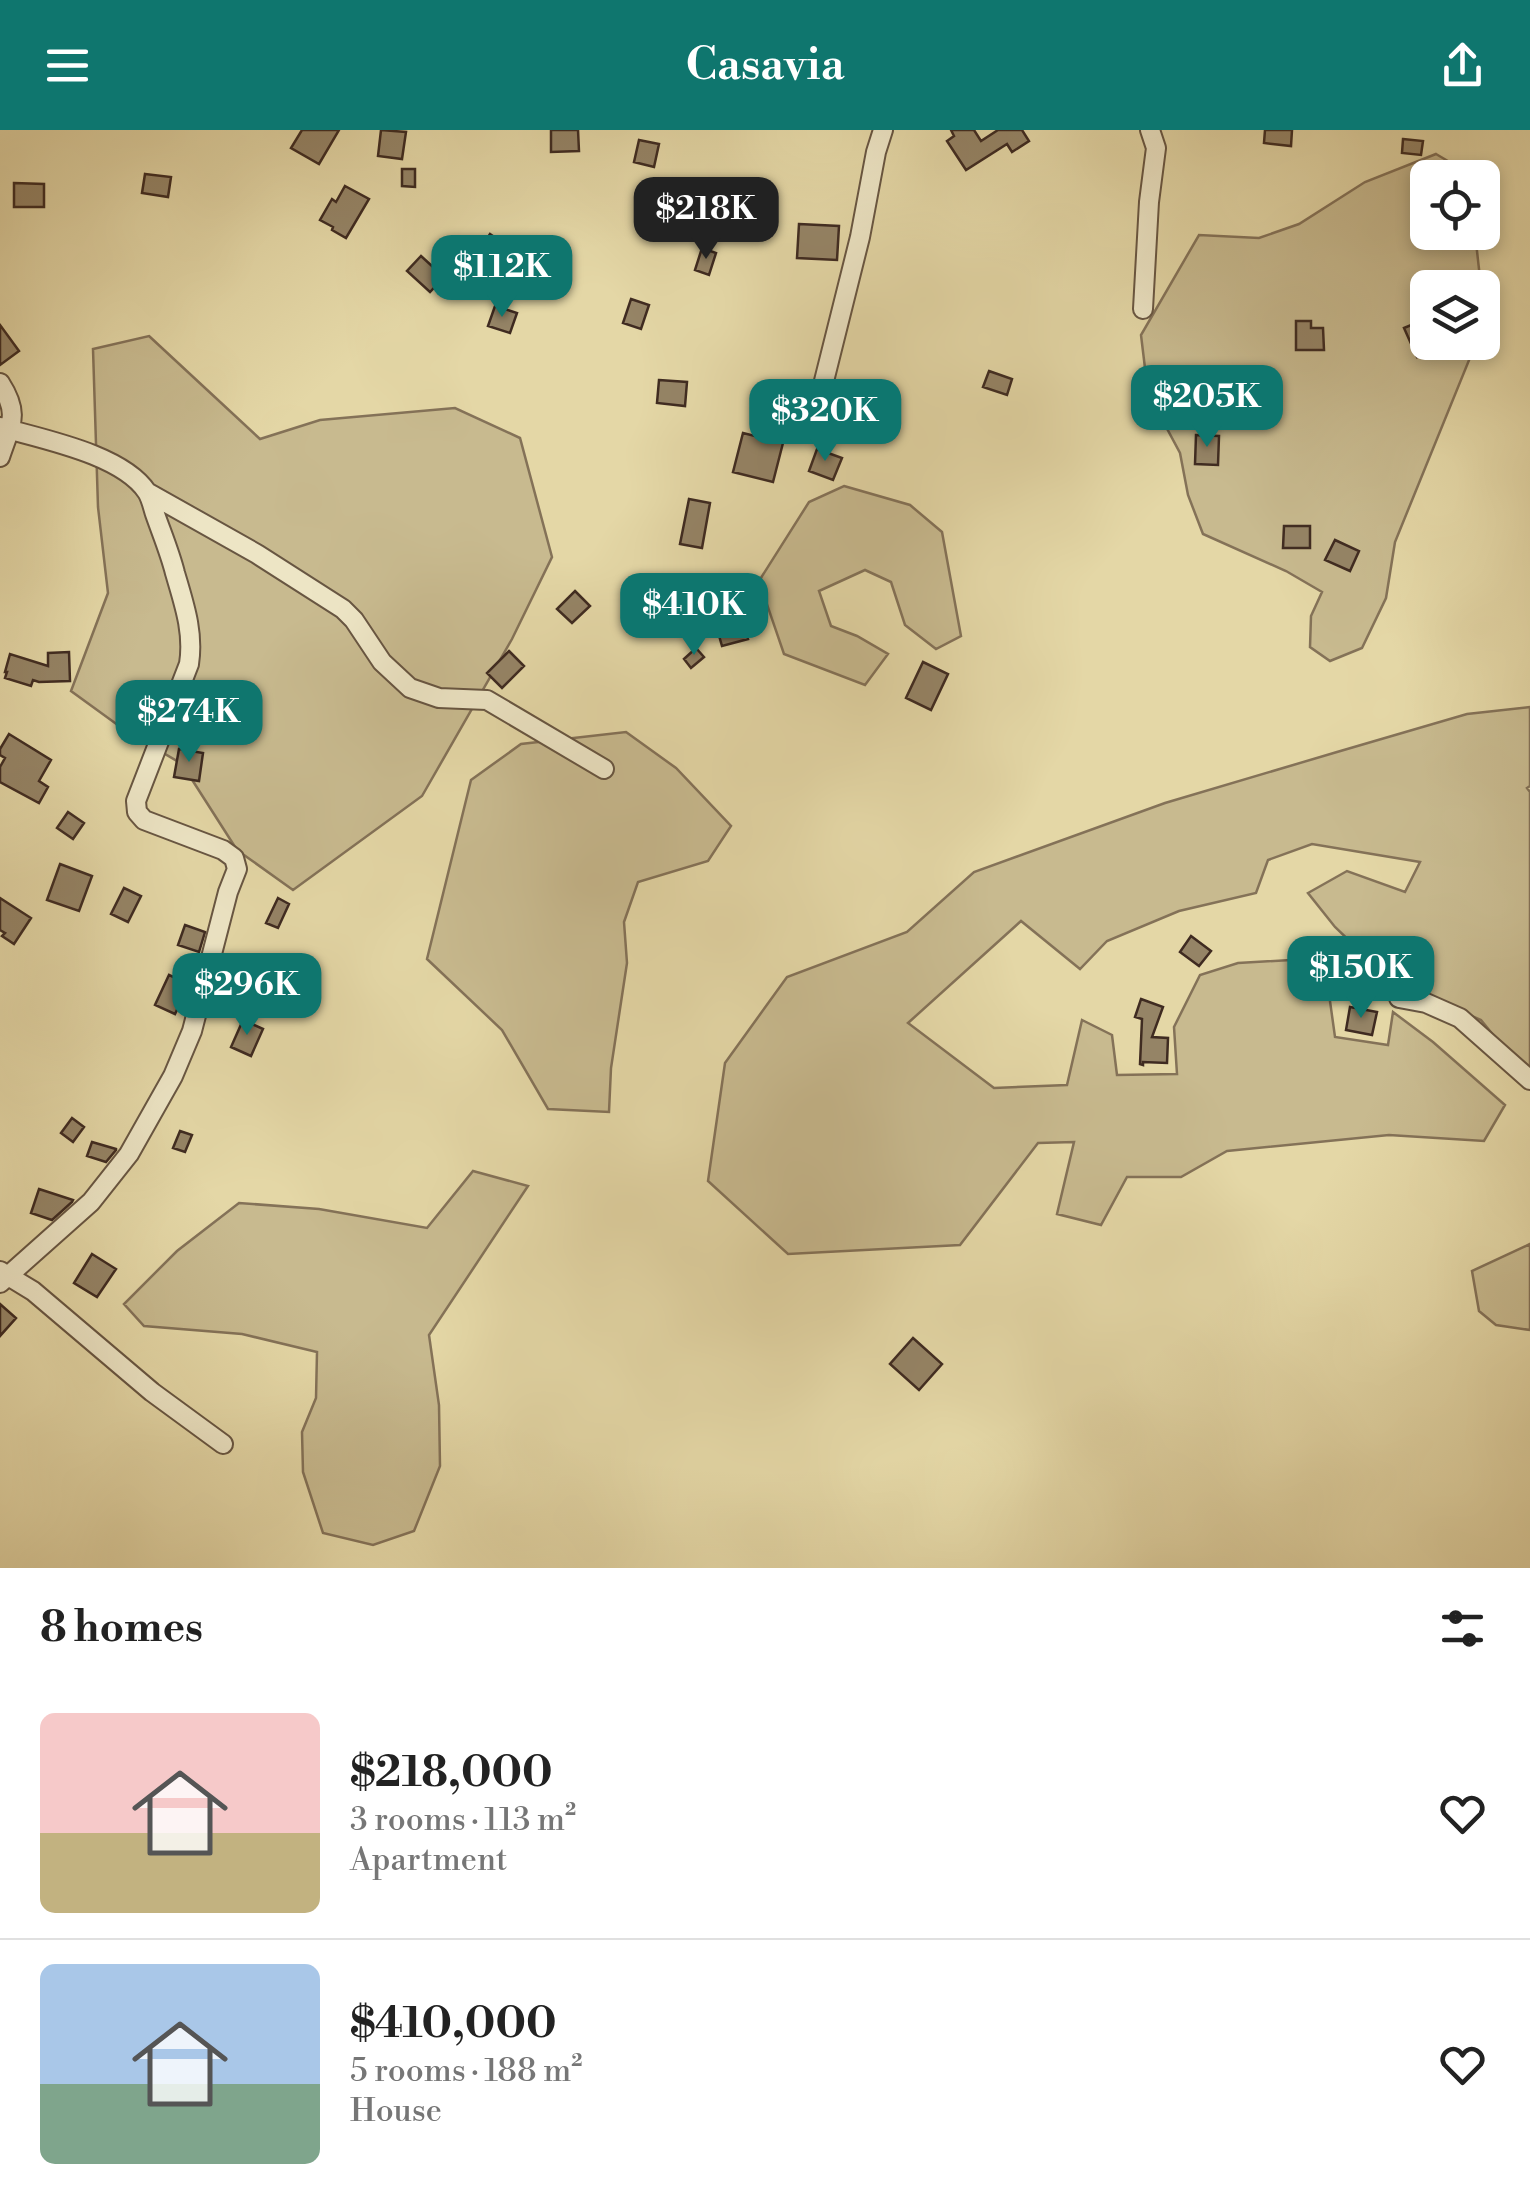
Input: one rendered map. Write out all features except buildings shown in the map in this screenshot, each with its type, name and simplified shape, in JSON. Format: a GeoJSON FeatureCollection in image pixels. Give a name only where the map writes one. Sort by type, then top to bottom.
{"type":"FeatureCollection","features":[{"type":"Feature","properties":{"kind":"street"},"geometry":{"type":"LineString","coordinates":[[814,421],[883,130]]}},
{"type":"Feature","properties":{"kind":"street"},"geometry":{"type":"LineString","coordinates":[[1143,309],[1156,148],[1150,130]]}},
{"type":"Feature","properties":{"kind":"street"},"geometry":{"type":"LineString","coordinates":[[0,383],[13,416],[5,428],[0,457]]}},
{"type":"Feature","properties":{"kind":"street"},"geometry":{"type":"LineString","coordinates":[[5,428],[42,437],[124,471],[147,492],[257,554],[343,609],[382,662],[410,688],[439,698],[487,700],[604,769]]}},
{"type":"Feature","properties":{"kind":"street"},"geometry":{"type":"LineString","coordinates":[[147,492],[188,619],[191,650],[136,801],[137,812],[144,820],[223,850],[234,858],[237,869],[192,1031],[153,1114],[129,1154],[90,1202],[2,1276],[33,1292],[152,1392],[223,1444]]}},
{"type":"Feature","properties":{"kind":"street"},"geometry":{"type":"LineString","coordinates":[[1399,998],[1426,1003],[1460,1018],[1530,1080]]}},
{"type":"Feature","properties":{"kind":"shaded area"},"geometry":{"type":"Polygon","coordinates":[[[1436,154],[1446,160],[1421,160],[1436,154]]]}},
{"type":"Feature","properties":{"kind":"shaded area"},"geometry":{"type":"Polygon","coordinates":[[[1410,164],[1410,250],[1477,250],[1479,270],[1410,270],[1410,360],[1469,360],[1395,542],[1386,598],[1362,648],[1330,661],[1310,647],[1311,616],[1322,592],[1286,571],[1203,534],[1188,495],[1180,453],[1148,393],[1141,335],[1199,235],[1259,238],[1299,224],[1365,182],[1410,164]]]}},
{"type":"Feature","properties":{"kind":"shaded area"},"geometry":{"type":"Polygon","coordinates":[[[149,336],[260,439],[320,420],[455,408],[520,438],[552,557],[512,639],[422,796],[293,890],[237,850],[182,764],[126,731],[71,691],[108,593],[98,507],[93,349],[149,336]]]}},
{"type":"Feature","properties":{"kind":"shaded area"},"geometry":{"type":"Polygon","coordinates":[[[844,486],[910,505],[942,532],[961,636],[936,649],[905,625],[891,582],[865,570],[819,591],[831,626],[888,654],[865,685],[784,654],[759,581],[809,502],[844,486]]]}},
{"type":"Feature","properties":{"kind":"shaded area"},"geometry":{"type":"Polygon","coordinates":[[[1530,707],[1530,1080],[1481,1020],[1391,981],[1335,927],[1308,893],[1347,871],[1405,892],[1420,862],[1312,844],[1268,860],[1256,893],[1179,911],[1107,941],[1080,969],[1021,921],[908,1023],[994,1088],[1067,1085],[1082,1020],[1112,1035],[1117,1075],[1177,1074],[1174,1027],[1200,975],[1238,963],[1324,958],[1335,1037],[1388,1045],[1393,1012],[1505,1105],[1484,1141],[1389,1135],[1227,1151],[1181,1177],[1127,1177],[1101,1225],[1057,1214],[1074,1142],[1038,1143],[960,1245],[788,1254],[708,1181],[725,1063],[787,977],[907,932],[974,872],[1165,803],[1467,714],[1530,707]]]}},
{"type":"Feature","properties":{"kind":"shaded area"},"geometry":{"type":"Polygon","coordinates":[[[626,732],[676,768],[731,826],[708,861],[638,882],[624,922],[627,963],[611,1068],[609,1112],[548,1109],[502,1030],[427,959],[471,780],[521,744],[626,732]]]}},
{"type":"Feature","properties":{"kind":"shaded area"},"geometry":{"type":"Polygon","coordinates":[[[473,1171],[528,1186],[429,1335],[439,1405],[440,1466],[414,1531],[373,1545],[323,1533],[303,1472],[302,1432],[316,1398],[317,1352],[242,1334],[144,1326],[124,1304],[177,1251],[239,1203],[319,1209],[427,1228],[473,1171]]]}},
{"type":"Feature","properties":{"kind":"shaded area"},"geometry":{"type":"Polygon","coordinates":[[[1530,1244],[1530,1330],[1496,1325],[1479,1311],[1472,1271],[1530,1244]]]}}]}
